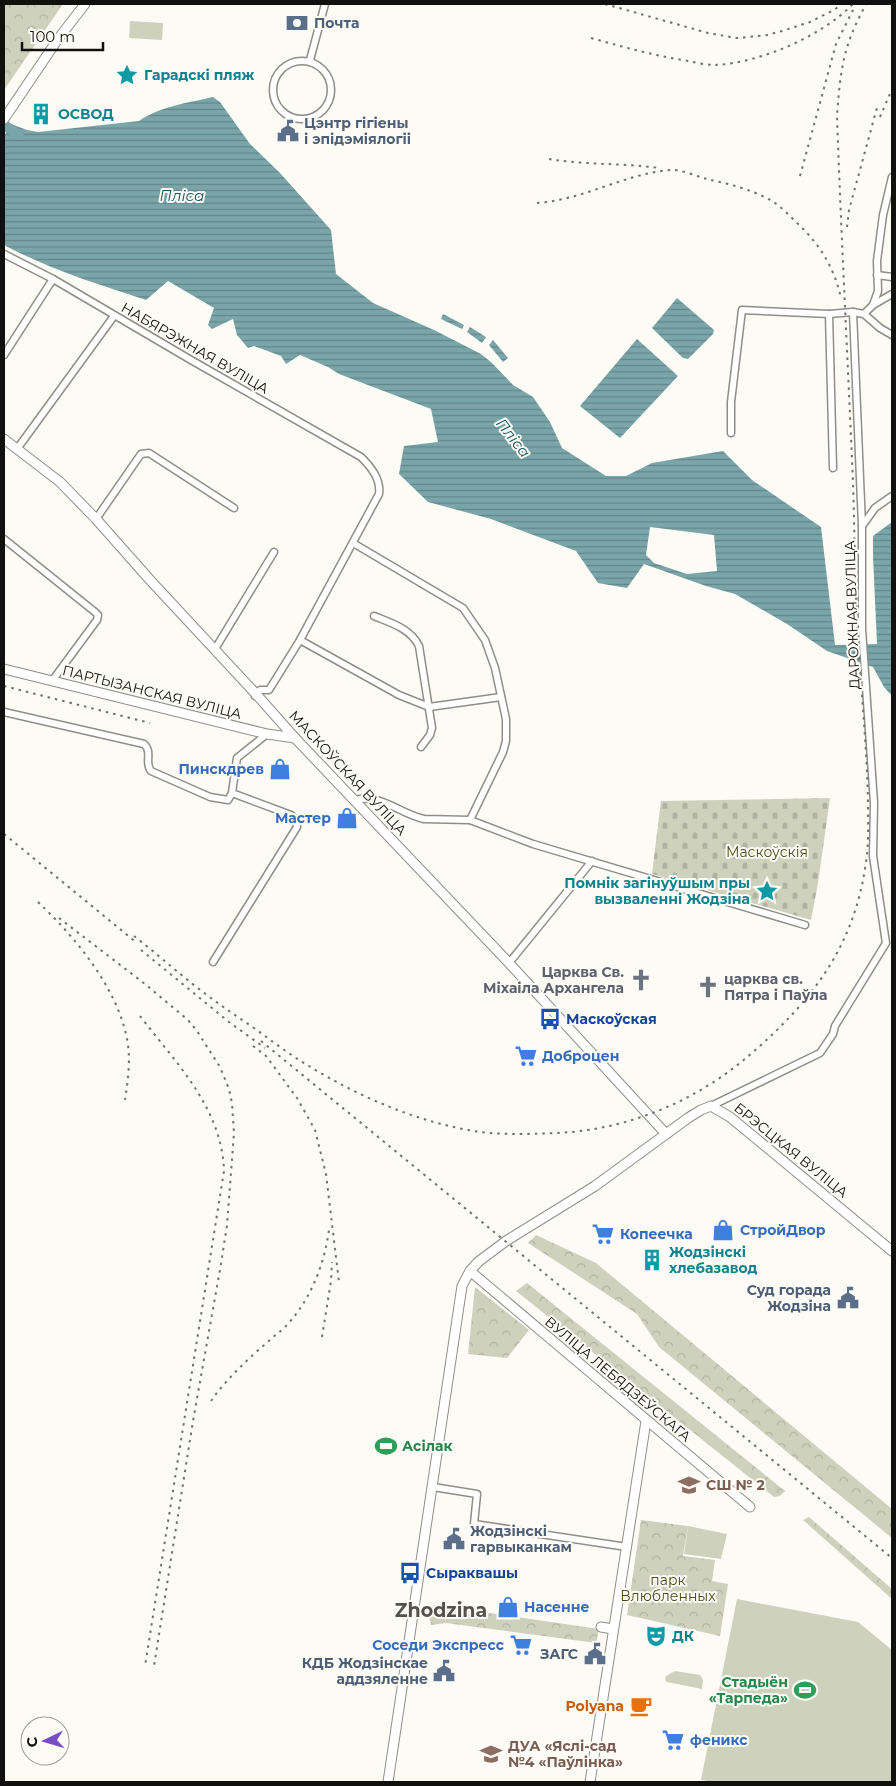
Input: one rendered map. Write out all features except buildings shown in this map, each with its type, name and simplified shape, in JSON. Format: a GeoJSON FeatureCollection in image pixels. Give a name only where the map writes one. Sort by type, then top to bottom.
{"type":"FeatureCollection","features":[{"type":"Feature","properties":{"kind":"main road"},"geometry":{"type":"LineString","coordinates":[[4,119],[58,39],[85,4]]}},
{"type":"Feature","properties":{"kind":"main road","name":"МАСКОЎСКАЯ ВУЛІЦА"},"geometry":{"type":"LineString","coordinates":[[4,440],[60,482],[96,519],[255,695],[509,963],[666,1134]]}},
{"type":"Feature","properties":{"kind":"main road","name":"ПАРТЫЗАНСКАЯ ВУЛІЦА"},"geometry":{"type":"LineString","coordinates":[[4,669],[267,734],[295,738]]}},
{"type":"Feature","properties":{"kind":"main road","name":"БРЭСЦКАЯ ВУЛІЦА"},"geometry":{"type":"LineString","coordinates":[[470,1271],[478,1262],[506,1242],[595,1186],[666,1134],[701,1110],[711,1106],[722,1111],[892,1250]]}},
{"type":"Feature","properties":{"kind":"main road"},"geometry":{"type":"LineString","coordinates":[[388,1782],[462,1286],[470,1271]]}},
{"type":"Feature","properties":{"kind":"main road","name":"ВУЛІЦА ЛЕБЯДЗЕЎСКАГА"},"geometry":{"type":"LineString","coordinates":[[470,1271],[750,1507]]}},
{"type":"Feature","properties":{"kind":"main road"},"geometry":{"type":"LineString","coordinates":[[590,1782],[646,1421]]}},
{"type":"Feature","properties":{"kind":"main road"},"geometry":{"type":"LineString","coordinates":[[601,1627],[614,1628]]}},
{"type":"Feature","properties":{"kind":"main road"},"geometry":{"type":"LineString","coordinates":[[600,1646],[611,1648]]}},
{"type":"Feature","properties":{"kind":"street"},"geometry":{"type":"LineString","coordinates":[[310,60],[325,4]]}},
{"type":"Feature","properties":{"kind":"street"},"geometry":{"type":"LineString","coordinates":[[310,60],[320,66],[327,74],[331,83],[331,93],[328,103],[314,117],[294,118],[285,114],[278,107],[274,99],[274,81],[284,66],[293,62],[310,60]]}},
{"type":"Feature","properties":{"kind":"street"},"geometry":{"type":"LineString","coordinates":[[873,305],[878,291],[876,261],[892,176]]}},
{"type":"Feature","properties":{"kind":"street","name":"НАБЯРЭЖНАЯ ВУЛІЦА"},"geometry":{"type":"LineString","coordinates":[[4,254],[53,279],[114,316],[361,456],[371,467],[378,481],[380,494],[353,543]]}},
{"type":"Feature","properties":{"kind":"street"},"geometry":{"type":"LineString","coordinates":[[877,275],[892,277]]}},
{"type":"Feature","properties":{"kind":"street"},"geometry":{"type":"LineString","coordinates":[[4,355],[53,279]]}},
{"type":"Feature","properties":{"kind":"street"},"geometry":{"type":"LineString","coordinates":[[864,314],[873,305],[892,294]]}},
{"type":"Feature","properties":{"kind":"street"},"geometry":{"type":"LineString","coordinates":[[731,433],[730,402],[742,310],[829,314],[853,312],[864,314],[880,328],[892,335]]}},
{"type":"Feature","properties":{"kind":"street","name":"ДАРОЖНАЯ ВУЛІЦА"},"geometry":{"type":"LineString","coordinates":[[711,1106],[820,1053],[886,943],[873,856],[874,803],[863,636],[862,526],[853,312]]}},
{"type":"Feature","properties":{"kind":"street"},"geometry":{"type":"LineString","coordinates":[[829,314],[833,468]]}},
{"type":"Feature","properties":{"kind":"street"},"geometry":{"type":"LineString","coordinates":[[17,449],[114,316]]}},
{"type":"Feature","properties":{"kind":"street"},"geometry":{"type":"LineString","coordinates":[[96,519],[141,454],[145,452],[234,508]]}},
{"type":"Feature","properties":{"kind":"street"},"geometry":{"type":"LineString","coordinates":[[862,526],[875,508],[892,496]]}},
{"type":"Feature","properties":{"kind":"street"},"geometry":{"type":"LineString","coordinates":[[4,538],[98,615],[97,620],[52,681]]}},
{"type":"Feature","properties":{"kind":"street"},"geometry":{"type":"LineString","coordinates":[[255,695],[260,690],[269,690],[300,640],[353,543],[463,608],[485,640],[495,668],[506,719],[506,741],[503,752],[470,820]]}},
{"type":"Feature","properties":{"kind":"street"},"geometry":{"type":"LineString","coordinates":[[215,649],[274,552]]}},
{"type":"Feature","properties":{"kind":"street"},"geometry":{"type":"LineString","coordinates":[[374,616],[407,631],[414,637],[418,646],[432,728],[430,735],[421,747]]}},
{"type":"Feature","properties":{"kind":"street"},"geometry":{"type":"LineString","coordinates":[[300,640],[400,696],[429,707],[501,697]]}},
{"type":"Feature","properties":{"kind":"street"},"geometry":{"type":"LineString","coordinates":[[4,712],[144,744],[149,752],[147,764],[151,771],[210,797],[228,800],[232,793],[237,758],[267,734]]}},
{"type":"Feature","properties":{"kind":"street"},"geometry":{"type":"LineString","coordinates":[[214,962],[297,828],[296,820],[291,816],[232,793]]}},
{"type":"Feature","properties":{"kind":"street"},"geometry":{"type":"LineString","coordinates":[[355,800],[378,799],[416,818],[470,820],[533,844],[805,925]]}},
{"type":"Feature","properties":{"kind":"street"},"geometry":{"type":"LineString","coordinates":[[509,963],[592,861]]}},
{"type":"Feature","properties":{"kind":"street"},"geometry":{"type":"LineString","coordinates":[[433,1488],[477,1494],[474,1524],[627,1547]]}},
{"type":"Feature","properties":{"kind":"green space"},"geometry":{"type":"Polygon","coordinates":[[[4,4],[63,4],[4,90],[4,4]]]}},
{"type":"Feature","properties":{"kind":"green space"},"geometry":{"type":"Polygon","coordinates":[[[130,21],[163,23],[162,40],[129,38],[130,21]]]}},
{"type":"Feature","properties":{"kind":"green space","name":"Маскоўскія"},"geometry":{"type":"Polygon","coordinates":[[[830,798],[811,920],[652,874],[661,801],[830,798]]]}},
{"type":"Feature","properties":{"kind":"green space"},"geometry":{"type":"Polygon","coordinates":[[[536,1235],[596,1263],[892,1509],[892,1538],[659,1347],[637,1314],[528,1243],[536,1235]]]}},
{"type":"Feature","properties":{"kind":"green space"},"geometry":{"type":"Polygon","coordinates":[[[527,1283],[785,1491],[780,1496],[774,1497],[516,1291],[527,1283]]]}},
{"type":"Feature","properties":{"kind":"green space"},"geometry":{"type":"Polygon","coordinates":[[[475,1287],[529,1330],[507,1358],[468,1354],[475,1287]]]}},
{"type":"Feature","properties":{"kind":"green space"},"geometry":{"type":"Polygon","coordinates":[[[809,1517],[892,1589],[892,1599],[803,1520],[809,1517]]]}},
{"type":"Feature","properties":{"kind":"green space","name":"парк Влюбленных"},"geometry":{"type":"Polygon","coordinates":[[[641,1520],[688,1526],[683,1556],[715,1560],[712,1581],[728,1584],[720,1636],[627,1615],[641,1520]]]}},
{"type":"Feature","properties":{"kind":"green space"},"geometry":{"type":"Polygon","coordinates":[[[688,1526],[727,1534],[721,1559],[684,1554],[688,1526]]]}},
{"type":"Feature","properties":{"kind":"green space","name":"Стадыён «Тарпеда»"},"geometry":{"type":"Polygon","coordinates":[[[737,1599],[858,1622],[892,1650],[892,1782],[715,1782],[701,1780],[737,1599]]]}},
{"type":"Feature","properties":{"kind":"green space"},"geometry":{"type":"Polygon","coordinates":[[[434,1605],[599,1629],[596,1643],[446,1623],[431,1625],[428,1613],[434,1605]]]}},
{"type":"Feature","properties":{"kind":"green space"},"geometry":{"type":"Polygon","coordinates":[[[675,1671],[700,1675],[703,1680],[702,1689],[667,1682],[665,1680],[666,1676],[675,1671]]]}},
{"type":"Feature","properties":{"kind":"water","name":"Пліса"},"geometry":{"type":"Polygon","coordinates":[[[213,97],[220,102],[250,144],[280,173],[331,230],[336,274],[373,303],[434,330],[481,354],[513,385],[533,397],[550,422],[562,448],[606,476],[626,476],[652,463],[723,451],[752,480],[821,527],[835,645],[877,644],[873,536],[892,522],[892,696],[884,687],[873,667],[827,651],[787,624],[735,594],[644,564],[627,588],[598,583],[576,551],[491,519],[428,502],[399,474],[404,446],[438,442],[431,409],[339,374],[300,355],[286,364],[281,356],[254,346],[248,348],[237,335],[233,319],[212,329],[208,325],[214,308],[168,281],[146,300],[56,269],[4,245],[4,136],[11,124],[38,132],[139,121],[165,108],[213,97]],[[650,527],[646,555],[654,563],[687,574],[717,571],[714,535],[650,527]]]}},
{"type":"Feature","properties":{"kind":"water"},"geometry":{"type":"Polygon","coordinates":[[[677,298],[714,330],[713,334],[688,359],[683,358],[652,328],[677,298]]]}},
{"type":"Feature","properties":{"kind":"water"},"geometry":{"type":"Polygon","coordinates":[[[443,314],[464,325],[462,329],[441,319],[443,314]]]}},
{"type":"Feature","properties":{"kind":"water"},"geometry":{"type":"Polygon","coordinates":[[[470,327],[486,337],[482,343],[467,332],[470,327]]]}},
{"type":"Feature","properties":{"kind":"water"},"geometry":{"type":"Polygon","coordinates":[[[637,339],[678,376],[620,438],[580,406],[637,339]]]}},
{"type":"Feature","properties":{"kind":"water"},"geometry":{"type":"Polygon","coordinates":[[[493,340],[508,358],[503,362],[489,345],[493,340]]]}},
{"type":"Feature","properties":{"kind":"waterway","name":"Пліса"},"geometry":{"type":"LineString","coordinates":[[4,125],[19,135]]}},
{"type":"Feature","properties":{"kind":"railway"},"geometry":{"type":"LineString","coordinates":[[605,4],[708,33],[737,38],[767,35],[810,22],[842,4]]}},
{"type":"Feature","properties":{"kind":"railway"},"geometry":{"type":"LineString","coordinates":[[591,38],[652,54],[702,64],[733,63],[770,53],[808,37],[825,27],[853,4]]}},
{"type":"Feature","properties":{"kind":"railway"},"geometry":{"type":"LineString","coordinates":[[134,936],[191,983],[295,1057],[329,1078],[370,1099],[413,1116],[458,1128],[489,1133],[537,1134],[583,1131],[636,1119],[662,1109],[686,1098],[732,1069],[775,1032],[813,990],[828,968],[852,919],[860,892],[868,848],[867,782],[857,614],[837,116],[845,55],[866,4]]}},
{"type":"Feature","properties":{"kind":"railway"},"geometry":{"type":"LineString","coordinates":[[800,176],[836,44],[854,8]]}},
{"type":"Feature","properties":{"kind":"railway"},"geometry":{"type":"LineString","coordinates":[[880,117],[892,89]]}},
{"type":"Feature","properties":{"kind":"railway"},"geometry":{"type":"LineString","coordinates":[[847,227],[849,210],[878,104]]}},
{"type":"Feature","properties":{"kind":"railway"},"geometry":{"type":"LineString","coordinates":[[549,159],[659,168]]}},
{"type":"Feature","properties":{"kind":"railway"},"geometry":{"type":"LineString","coordinates":[[537,203],[571,197],[636,176],[670,170],[742,188],[759,194],[775,203],[811,237],[824,255],[834,275],[841,298]]}},
{"type":"Feature","properties":{"kind":"railway"},"geometry":{"type":"LineString","coordinates":[[4,686],[150,723]]}},
{"type":"Feature","properties":{"kind":"railway"},"geometry":{"type":"LineString","coordinates":[[4,834],[137,943]]}},
{"type":"Feature","properties":{"kind":"railway"},"geometry":{"type":"LineString","coordinates":[[38,902],[80,947],[93,964],[114,1001],[122,1020],[129,1054],[125,1100]]}},
{"type":"Feature","properties":{"kind":"railway"},"geometry":{"type":"LineString","coordinates":[[59,918],[145,984],[188,1020],[220,1067],[229,1089],[232,1103],[234,1133],[227,1225],[193,1421],[154,1666]]}},
{"type":"Feature","properties":{"kind":"railway"},"geometry":{"type":"LineString","coordinates":[[141,950],[229,1022],[265,1048]]}},
{"type":"Feature","properties":{"kind":"railway"},"geometry":{"type":"LineString","coordinates":[[140,1016],[182,1069],[206,1107],[215,1127],[221,1148],[224,1171],[145,1666]]}},
{"type":"Feature","properties":{"kind":"railway"},"geometry":{"type":"LineString","coordinates":[[261,1041],[892,1558]]}},
{"type":"Feature","properties":{"kind":"railway"},"geometry":{"type":"LineString","coordinates":[[253,1046],[266,1056],[297,1098],[315,1130],[326,1174],[339,1282]]}},
{"type":"Feature","properties":{"kind":"railway"},"geometry":{"type":"LineString","coordinates":[[211,1401],[224,1384],[285,1327],[302,1306],[324,1257],[329,1230]]}},
{"type":"Feature","properties":{"kind":"railway"},"geometry":{"type":"LineString","coordinates":[[322,1337],[331,1281],[332,1262]]}},
{"type":"Feature","properties":{"kind":"place","name":"Почта"},"geometry":{"type":"Point","coordinates":[297,23]}},
{"type":"Feature","properties":{"kind":"place","name":"Гарадскі пляж"},"geometry":{"type":"Point","coordinates":[127,75]}},
{"type":"Feature","properties":{"kind":"place","name":"ОСВОД"},"geometry":{"type":"Point","coordinates":[41,114]}},
{"type":"Feature","properties":{"kind":"place","name":"Цэнтр гігіены і эпідэміялогіі"},"geometry":{"type":"Point","coordinates":[288,131]}},
{"type":"Feature","properties":{"kind":"place","name":"Пинскдрев"},"geometry":{"type":"Point","coordinates":[280,769]}},
{"type":"Feature","properties":{"kind":"place","name":"Мастер"},"geometry":{"type":"Point","coordinates":[347,818]}},
{"type":"Feature","properties":{"kind":"place","name":"Помнік загінуўшым пры вызваленні Жодзіна"},"geometry":{"type":"Point","coordinates":[767,891]}},
{"type":"Feature","properties":{"kind":"place","name":"Царква Св. Міхаіла Архангела"},"geometry":{"type":"Point","coordinates":[641,980]}},
{"type":"Feature","properties":{"kind":"place","name":"царква св. Пятра і Паўла"},"geometry":{"type":"Point","coordinates":[708,987]}},
{"type":"Feature","properties":{"kind":"place","name":"Маскоўская"},"geometry":{"type":"Point","coordinates":[550,1019]}},
{"type":"Feature","properties":{"kind":"place","name":"Доброцен"},"geometry":{"type":"Point","coordinates":[526,1056]}},
{"type":"Feature","properties":{"kind":"place","name":"СтройДвор"},"geometry":{"type":"Point","coordinates":[723,1230]}},
{"type":"Feature","properties":{"kind":"place","name":"Копеечка"},"geometry":{"type":"Point","coordinates":[603,1234]}},
{"type":"Feature","properties":{"kind":"place","name":"Жодзінскі хлебазавод"},"geometry":{"type":"Point","coordinates":[652,1260]}},
{"type":"Feature","properties":{"kind":"place","name":"Суд горада Жодзіна"},"geometry":{"type":"Point","coordinates":[848,1298]}},
{"type":"Feature","properties":{"kind":"place","name":"Асілак"},"geometry":{"type":"Point","coordinates":[386,1446]}},
{"type":"Feature","properties":{"kind":"place","name":"СШ № 2"},"geometry":{"type":"Point","coordinates":[689,1485]}},
{"type":"Feature","properties":{"kind":"place","name":"Жодзінскі гарвыканкам"},"geometry":{"type":"Point","coordinates":[454,1539]}},
{"type":"Feature","properties":{"kind":"place","name":"Сыраквашы"},"geometry":{"type":"Point","coordinates":[410,1573]}},
{"type":"Feature","properties":{"kind":"place","name":"Насенне"},"geometry":{"type":"Point","coordinates":[508,1607]}},
{"type":"Feature","properties":{"kind":"place","name":"ДК"},"geometry":{"type":"Point","coordinates":[656,1636]}},
{"type":"Feature","properties":{"kind":"place","name":"Соседи Экспресс"},"geometry":{"type":"Point","coordinates":[521,1645]}},
{"type":"Feature","properties":{"kind":"place","name":"ЗАГС"},"geometry":{"type":"Point","coordinates":[595,1654]}},
{"type":"Feature","properties":{"kind":"place","name":"КДБ Жодзінскае аддзяленне"},"geometry":{"type":"Point","coordinates":[444,1671]}},
{"type":"Feature","properties":{"kind":"place","name":"Стадыён «Тарпеда»"},"geometry":{"type":"Point","coordinates":[805,1690]}},
{"type":"Feature","properties":{"kind":"place","name":"Polyana"},"geometry":{"type":"Point","coordinates":[641,1706]}},
{"type":"Feature","properties":{"kind":"place","name":"феникс"},"geometry":{"type":"Point","coordinates":[673,1740]}},
{"type":"Feature","properties":{"kind":"place","name":"ДУА «Яслі-сад №4 «Паўлінка»"},"geometry":{"type":"Point","coordinates":[491,1754]}},
{"type":"Feature","properties":{"kind":"district","name":"Zhodzina"},"geometry":{"type":"Point","coordinates":[441,1610]}}]}
